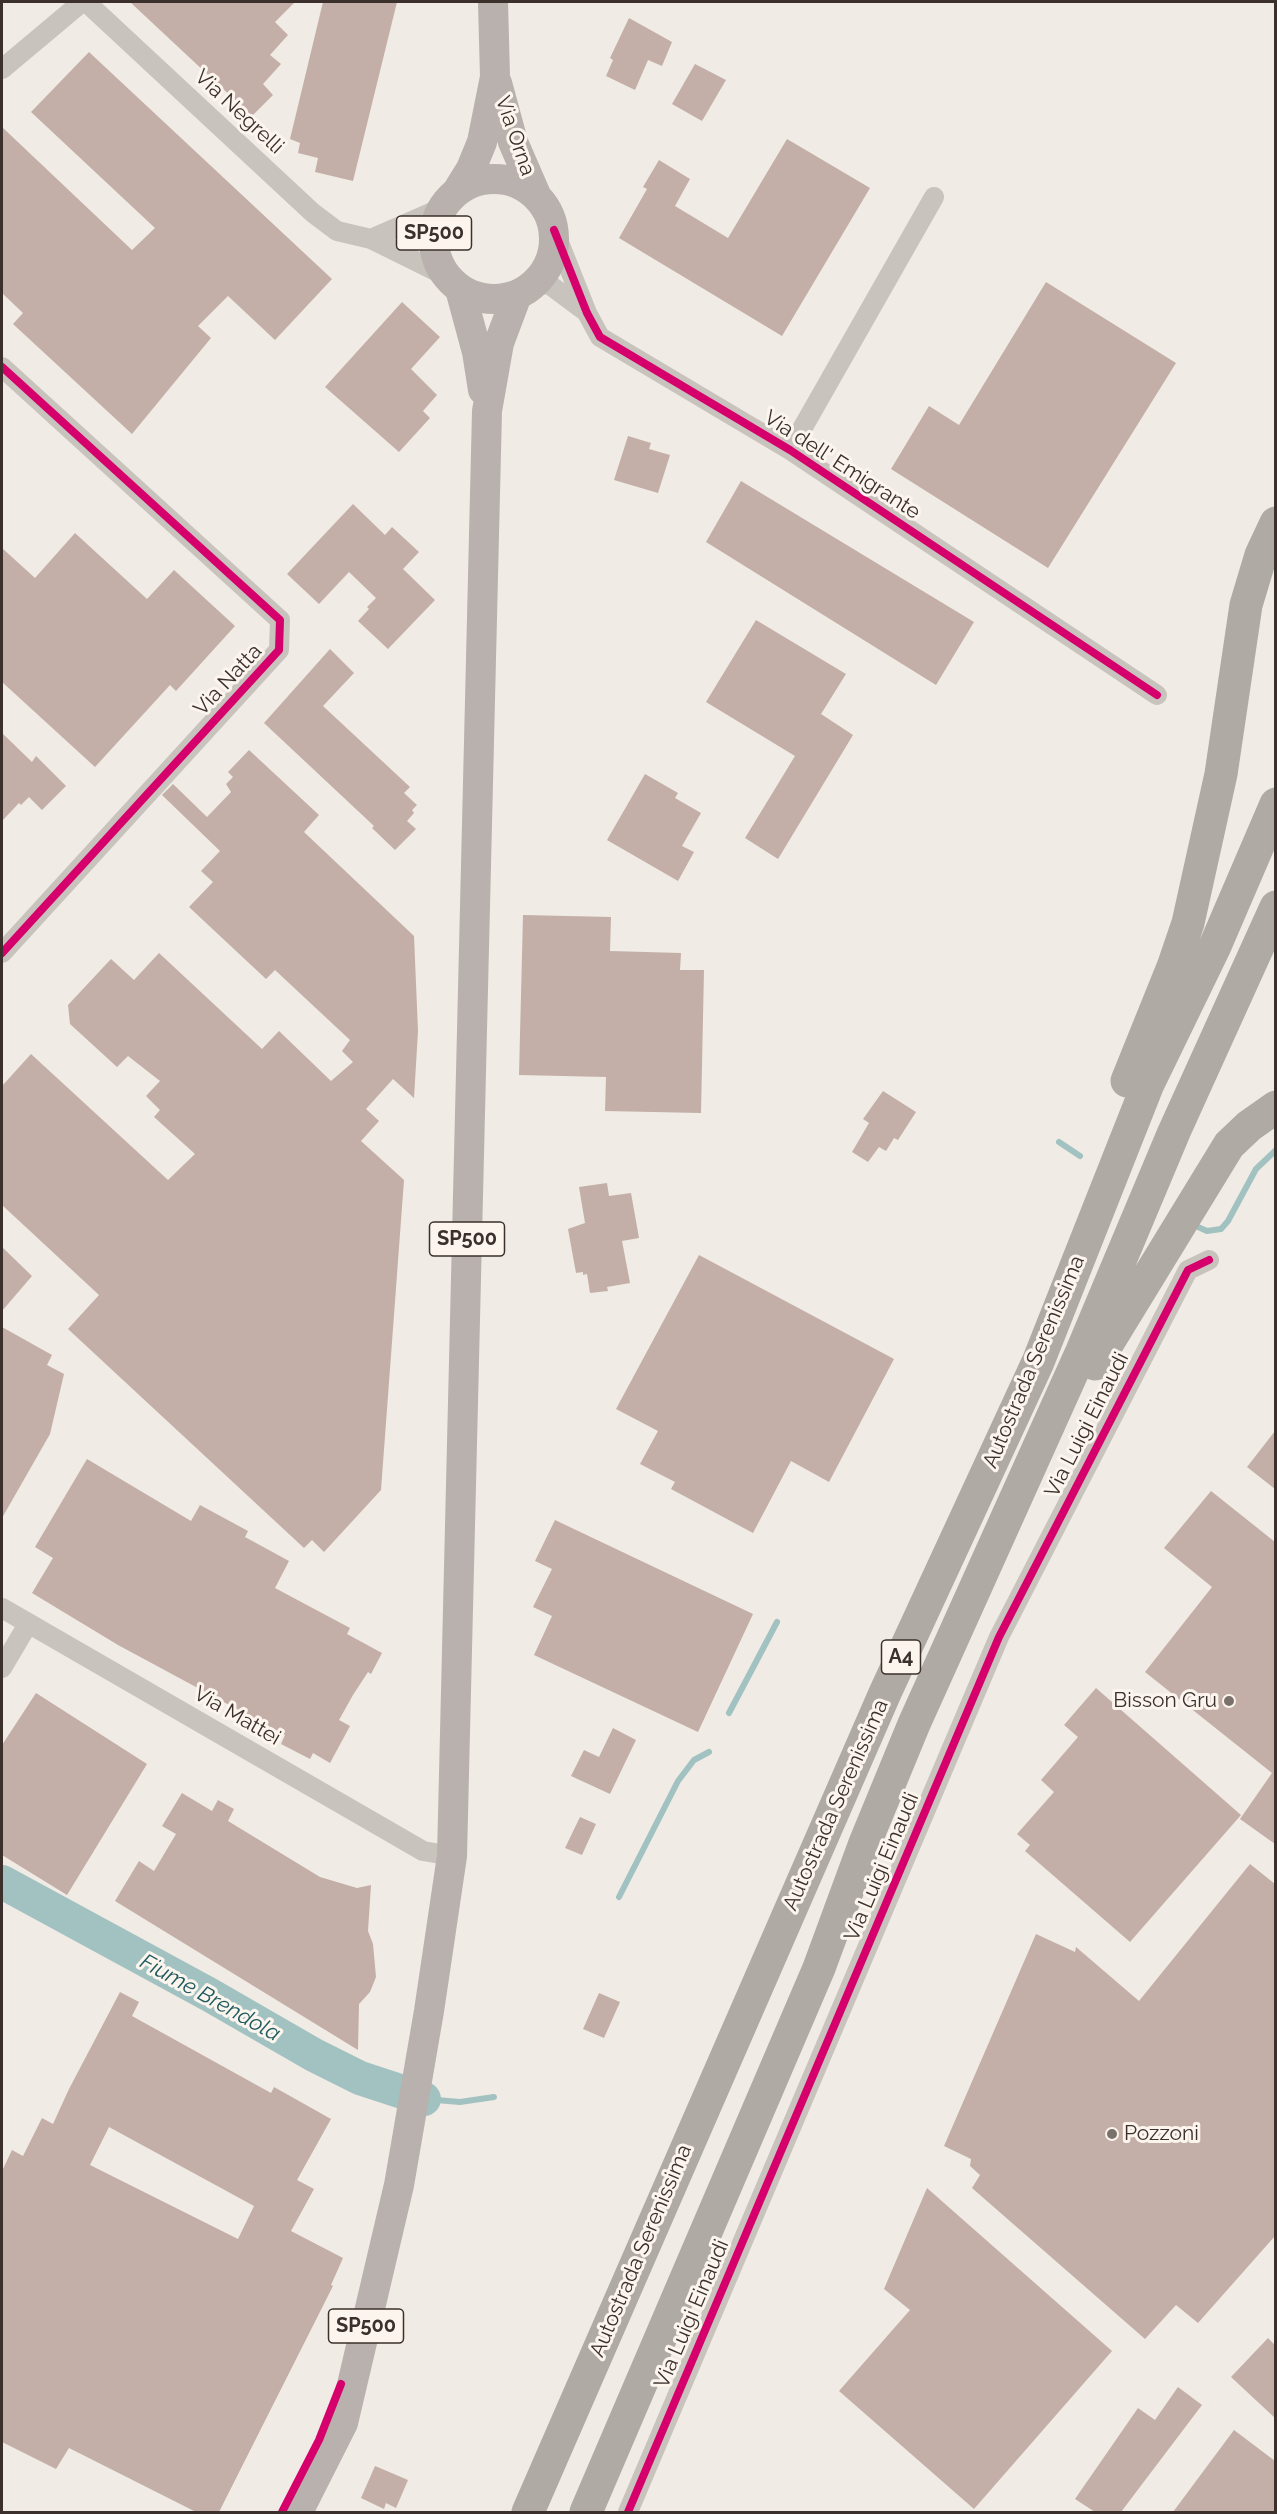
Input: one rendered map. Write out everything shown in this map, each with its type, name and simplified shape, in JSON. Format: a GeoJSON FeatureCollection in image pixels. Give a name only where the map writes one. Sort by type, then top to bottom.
{"type":"FeatureCollection","features":[{"type":"Feature","properties":{"kind":"highway"},"geometry":{"type":"LineString","coordinates":[[1014,1413],[1042,1292],[1173,967],[1188,922],[1221,774],[1246,604],[1261,555],[1275,523]]}},
{"type":"Feature","properties":{"kind":"highway","name":"Autostrada Serenissima"},"geometry":{"type":"LineString","coordinates":[[528,2512],[899,1662],[1038,1362],[1148,1084],[1215,946],[1275,804]]}},
{"type":"Feature","properties":{"kind":"highway","name":"Autostrada Serenissima"},"geometry":{"type":"LineString","coordinates":[[586,2512],[819,1968],[865,1843],[914,1724],[1126,1251],[1178,1122],[1275,908]]}},
{"type":"Feature","properties":{"kind":"highway"},"geometry":{"type":"LineString","coordinates":[[1037,1450],[1087,1377],[1229,1144],[1275,1107]]}},
{"type":"Feature","properties":{"kind":"main road","name":"Via Orna"},"geometry":{"type":"LineString","coordinates":[[450,199],[471,169],[482,142],[495,77],[493,2]]}},
{"type":"Feature","properties":{"kind":"main road","name":"Via Orna"},"geometry":{"type":"LineString","coordinates":[[495,77],[513,142],[536,195]]}},
{"type":"Feature","properties":{"kind":"main road","name":"SP500"},"geometry":{"type":"LineString","coordinates":[[297,2512],[343,2423],[399,2185],[453,1856],[487,411],[499,343],[526,289],[551,259],[554,230],[548,211],[536,195],[518,183],[498,178],[477,181],[450,199],[435,225],[433,243],[437,260],[453,282],[477,352],[487,411]]}},
{"type":"Feature","properties":{"kind":"main road"},"geometry":{"type":"LineString","coordinates":[[453,282],[473,296],[488,299],[503,299],[526,289]]}},
{"type":"Feature","properties":{"kind":"street","name":"Via Negrelli"},"geometry":{"type":"LineString","coordinates":[[2,69],[84,2],[313,213],[337,231],[371,239],[453,282]]}},
{"type":"Feature","properties":{"kind":"street"},"geometry":{"type":"LineString","coordinates":[[790,450],[934,197]]}},
{"type":"Feature","properties":{"kind":"street"},"geometry":{"type":"LineString","coordinates":[[371,239],[450,199]]}},
{"type":"Feature","properties":{"kind":"street","name":"Via dell' Emigrante"},"geometry":{"type":"LineString","coordinates":[[554,230],[587,313],[600,337],[621,352],[790,450],[1157,695]]}},
{"type":"Feature","properties":{"kind":"street","name":"Via dell' Emigrante"},"geometry":{"type":"LineString","coordinates":[[526,289],[549,285],[587,313]]}},
{"type":"Feature","properties":{"kind":"street","name":"Via Natta"},"geometry":{"type":"LineString","coordinates":[[2,367],[280,620],[279,650],[2,953]]}},
{"type":"Feature","properties":{"kind":"street","name":"Via Luigi Einaudi"},"geometry":{"type":"LineString","coordinates":[[628,2512],[999,1637],[1188,1270],[1209,1260]]}},
{"type":"Feature","properties":{"kind":"street","name":"Via Mattei"},"geometry":{"type":"LineString","coordinates":[[2,1608],[423,1851],[453,1856]]}},
{"type":"Feature","properties":{"kind":"street"},"geometry":{"type":"LineString","coordinates":[[2,1668],[28,1624]]}},
{"type":"Feature","properties":{"kind":"building"},"geometry":{"type":"Polygon","coordinates":[[[130,2],[295,2],[275,22],[288,35],[270,55],[281,64],[263,84],[273,95],[252,116],[130,2]]]}},
{"type":"Feature","properties":{"kind":"building"},"geometry":{"type":"Polygon","coordinates":[[[323,2],[397,2],[353,181],[315,172],[318,158],[298,153],[300,143],[290,139],[323,2]]]}},
{"type":"Feature","properties":{"kind":"building"},"geometry":{"type":"Polygon","coordinates":[[[629,18],[672,42],[662,66],[648,60],[635,90],[606,76],[613,60],[610,58],[629,18]]]}},
{"type":"Feature","properties":{"kind":"building"},"geometry":{"type":"Polygon","coordinates":[[[89,52],[332,279],[275,340],[228,296],[198,326],[211,338],[132,434],[13,324],[23,313],[2,293],[2,127],[132,250],[155,228],[31,112],[89,52]]]}},
{"type":"Feature","properties":{"kind":"building"},"geometry":{"type":"Polygon","coordinates":[[[695,64],[726,80],[702,121],[672,104],[695,64]]]}},
{"type":"Feature","properties":{"kind":"building"},"geometry":{"type":"Polygon","coordinates":[[[787,139],[870,188],[782,336],[619,238],[647,189],[643,187],[659,160],[690,179],[675,206],[728,238],[787,139]]]}},
{"type":"Feature","properties":{"kind":"building"},"geometry":{"type":"Polygon","coordinates":[[[1046,282],[1176,363],[1048,568],[891,469],[929,406],[959,425],[1046,282]]]}},
{"type":"Feature","properties":{"kind":"building"},"geometry":{"type":"Polygon","coordinates":[[[402,302],[440,337],[411,369],[437,395],[423,411],[430,418],[399,452],[325,387],[402,302]]]}},
{"type":"Feature","properties":{"kind":"building"},"geometry":{"type":"Polygon","coordinates":[[[628,436],[651,443],[649,449],[670,455],[658,493],[614,480],[628,436]]]}},
{"type":"Feature","properties":{"kind":"building"},"geometry":{"type":"Polygon","coordinates":[[[741,481],[974,622],[936,685],[706,542],[741,481]]]}},
{"type":"Feature","properties":{"kind":"building"},"geometry":{"type":"Polygon","coordinates":[[[353,504],[385,535],[392,527],[419,552],[403,569],[435,600],[388,649],[358,621],[376,598],[349,572],[319,604],[287,574],[353,504]]]}},
{"type":"Feature","properties":{"kind":"building"},"geometry":{"type":"Polygon","coordinates":[[[75,533],[147,599],[174,570],[235,626],[176,691],[170,685],[95,767],[2,682],[2,548],[35,578],[75,533]]]}},
{"type":"Feature","properties":{"kind":"building"},"geometry":{"type":"Polygon","coordinates":[[[756,620],[846,674],[821,714],[853,735],[778,859],[745,838],[795,756],[706,702],[756,620]]]}},
{"type":"Feature","properties":{"kind":"building"},"geometry":{"type":"Polygon","coordinates":[[[330,649],[354,673],[323,706],[410,787],[404,793],[417,805],[407,821],[416,829],[395,850],[372,828],[374,826],[264,723],[330,649]]]}},
{"type":"Feature","properties":{"kind":"building"},"geometry":{"type":"Polygon","coordinates":[[[2,733],[32,762],[36,756],[66,786],[42,810],[29,797],[21,805],[19,803],[2,821],[2,733]]]}},
{"type":"Feature","properties":{"kind":"building"},"geometry":{"type":"Polygon","coordinates":[[[249,750],[319,815],[304,832],[414,936],[418,1031],[414,1098],[393,1079],[366,1109],[379,1121],[361,1141],[404,1180],[381,1490],[324,1552],[312,1540],[304,1548],[68,1329],[99,1295],[2,1205],[2,1086],[31,1054],[168,1180],[195,1154],[154,1117],[160,1110],[146,1096],[160,1081],[128,1056],[117,1067],[70,1024],[68,1005],[111,959],[134,980],[159,953],[262,1049],[279,1031],[331,1081],[353,1062],[342,1051],[350,1040],[275,970],[266,979],[189,907],[213,882],[201,871],[220,851],[162,795],[173,784],[207,817],[231,792],[226,784],[233,777],[228,772],[249,750]]]}},
{"type":"Feature","properties":{"kind":"building"},"geometry":{"type":"Polygon","coordinates":[[[645,774],[678,793],[675,798],[701,813],[682,846],[694,852],[678,881],[607,840],[645,774]]]}},
{"type":"Feature","properties":{"kind":"building"},"geometry":{"type":"Polygon","coordinates":[[[523,915],[611,917],[610,951],[681,953],[680,970],[704,970],[701,1113],[605,1111],[606,1077],[519,1075],[523,915]]]}},
{"type":"Feature","properties":{"kind":"building"},"geometry":{"type":"Polygon","coordinates":[[[883,1091],[916,1112],[898,1140],[894,1138],[886,1151],[879,1147],[868,1162],[852,1152],[869,1123],[863,1119],[883,1091]]]}},
{"type":"Feature","properties":{"kind":"building"},"geometry":{"type":"Polygon","coordinates":[[[607,1183],[609,1196],[631,1193],[639,1238],[622,1241],[630,1283],[607,1287],[608,1291],[590,1293],[587,1274],[576,1273],[568,1229],[585,1223],[579,1187],[607,1183]]]}},
{"type":"Feature","properties":{"kind":"building"},"geometry":{"type":"Polygon","coordinates":[[[2,1247],[32,1276],[2,1311],[2,1247]]]}},
{"type":"Feature","properties":{"kind":"building"},"geometry":{"type":"Polygon","coordinates":[[[699,1255],[894,1359],[829,1482],[791,1461],[753,1533],[671,1489],[675,1482],[640,1464],[658,1431],[616,1409],[699,1255]]]}},
{"type":"Feature","properties":{"kind":"building"},"geometry":{"type":"Polygon","coordinates":[[[2,1327],[52,1355],[47,1365],[64,1374],[50,1434],[2,1518],[2,1327]]]}},
{"type":"Feature","properties":{"kind":"building"},"geometry":{"type":"Polygon","coordinates":[[[1275,1431],[1275,1489],[1247,1467],[1275,1431]]]}},
{"type":"Feature","properties":{"kind":"building"},"geometry":{"type":"Polygon","coordinates":[[[87,1459],[191,1521],[200,1505],[248,1531],[245,1537],[289,1561],[275,1588],[350,1628],[347,1634],[382,1653],[371,1674],[368,1672],[339,1720],[350,1726],[330,1763],[313,1753],[310,1759],[281,1744],[285,1735],[118,1645],[32,1593],[53,1558],[35,1547],[87,1459]]]}},
{"type":"Feature","properties":{"kind":"building"},"geometry":{"type":"Polygon","coordinates":[[[1211,1491],[1275,1542],[1275,1844],[1240,1819],[1272,1773],[1145,1672],[1212,1587],[1164,1548],[1211,1491]]]}},
{"type":"Feature","properties":{"kind":"building"},"geometry":{"type":"Polygon","coordinates":[[[555,1520],[753,1614],[698,1732],[534,1655],[552,1616],[533,1607],[552,1569],[535,1561],[555,1520]]]}},
{"type":"Feature","properties":{"kind":"building"},"geometry":{"type":"Polygon","coordinates":[[[1096,1688],[1241,1815],[1130,1942],[1025,1851],[1030,1845],[1017,1834],[1054,1792],[1041,1780],[1078,1737],[1064,1725],[1096,1688]]]}},
{"type":"Feature","properties":{"kind":"building"},"geometry":{"type":"Polygon","coordinates":[[[36,1693],[147,1764],[67,1895],[2,1855],[2,1745],[36,1693]]]}},
{"type":"Feature","properties":{"kind":"building"},"geometry":{"type":"Polygon","coordinates":[[[613,1728],[636,1740],[610,1794],[571,1776],[584,1750],[599,1757],[613,1728]]]}},
{"type":"Feature","properties":{"kind":"building"},"geometry":{"type":"Polygon","coordinates":[[[182,1793],[212,1811],[218,1800],[234,1809],[228,1821],[320,1877],[357,1888],[371,1885],[368,1931],[373,1944],[376,1977],[370,1992],[359,2004],[358,2050],[115,1901],[139,1861],[154,1871],[176,1834],[162,1826],[182,1793]]]}},
{"type":"Feature","properties":{"kind":"building"},"geometry":{"type":"Polygon","coordinates":[[[580,1817],[596,1824],[582,1855],[565,1848],[580,1817]]]}},
{"type":"Feature","properties":{"kind":"building","name":"Pozzoni"},"geometry":{"type":"Polygon","coordinates":[[[1250,1864],[1275,1884],[1275,2236],[1198,2323],[1176,2305],[1145,2339],[972,2188],[980,2175],[970,2166],[971,2159],[944,2146],[1036,1934],[1075,1952],[1076,1947],[1139,2001],[1250,1864]]]}},
{"type":"Feature","properties":{"kind":"building"},"geometry":{"type":"Polygon","coordinates":[[[120,1992],[139,2002],[132,2016],[271,2093],[274,2087],[331,2119],[297,2180],[314,2189],[291,2231],[343,2258],[331,2285],[333,2286],[219,2512],[196,2512],[69,2448],[56,2469],[2,2442],[2,2171],[12,2150],[23,2156],[42,2118],[53,2124],[120,1992]],[[109,2127],[90,2165],[238,2239],[254,2206],[109,2127]]]}},
{"type":"Feature","properties":{"kind":"building"},"geometry":{"type":"Polygon","coordinates":[[[599,1993],[620,2002],[604,2038],[583,2029],[599,1993]]]}},
{"type":"Feature","properties":{"kind":"building"},"geometry":{"type":"Polygon","coordinates":[[[927,2188],[1112,2351],[974,2509],[839,2391],[910,2310],[884,2289],[927,2188]]]}},
{"type":"Feature","properties":{"kind":"building"},"geometry":{"type":"Polygon","coordinates":[[[1268,2338],[1275,2345],[1275,2418],[1231,2377],[1268,2338]]]}},
{"type":"Feature","properties":{"kind":"building"},"geometry":{"type":"Polygon","coordinates":[[[1178,2387],[1202,2405],[1121,2512],[1095,2512],[1075,2499],[1138,2408],[1155,2420],[1178,2387]]]}},
{"type":"Feature","properties":{"kind":"building"},"geometry":{"type":"Polygon","coordinates":[[[1234,2430],[1275,2461],[1275,2512],[1173,2512],[1234,2430]]]}},
{"type":"Feature","properties":{"kind":"building"},"geometry":{"type":"Polygon","coordinates":[[[375,2466],[408,2480],[396,2508],[386,2503],[384,2509],[361,2498],[375,2466]]]}},
{"type":"Feature","properties":{"kind":"waterway"},"geometry":{"type":"LineString","coordinates":[[1059,1142],[1080,1156]]}},
{"type":"Feature","properties":{"kind":"waterway"},"geometry":{"type":"LineString","coordinates":[[1198,1227],[1207,1231],[1221,1229],[1228,1221],[1256,1169],[1276,1150]]}},
{"type":"Feature","properties":{"kind":"waterway"},"geometry":{"type":"LineString","coordinates":[[729,1713],[777,1622]]}},
{"type":"Feature","properties":{"kind":"waterway"},"geometry":{"type":"LineString","coordinates":[[619,1897],[678,1781],[694,1760],[709,1752]]}},
{"type":"Feature","properties":{"kind":"waterway","name":"Fiume Brendola"},"geometry":{"type":"LineString","coordinates":[[2,1882],[210,1995],[314,2055],[360,2078],[424,2099]]}},
{"type":"Feature","properties":{"kind":"waterway"},"geometry":{"type":"LineString","coordinates":[[424,2099],[460,2102],[494,2097]]}},
{"type":"Feature","properties":{"kind":"cycle path"},"geometry":{"type":"LineString","coordinates":[[554,230],[587,313],[600,337],[790,450],[1157,695]]}},
{"type":"Feature","properties":{"kind":"cycle path"},"geometry":{"type":"LineString","coordinates":[[2,367],[280,620],[279,650],[2,953]]}},
{"type":"Feature","properties":{"kind":"cycle path"},"geometry":{"type":"LineString","coordinates":[[628,2512],[999,1637],[1188,1270],[1209,1260]]}},
{"type":"Feature","properties":{"kind":"cycle path"},"geometry":{"type":"LineString","coordinates":[[282,2512],[319,2440],[341,2384]]}},
{"type":"Feature","properties":{"kind":"place","name":"Bisson Gru"},"geometry":{"type":"Point","coordinates":[1229,1701]}},
{"type":"Feature","properties":{"kind":"place","name":"Pozzoni"},"geometry":{"type":"Point","coordinates":[1112,2134]}}]}
